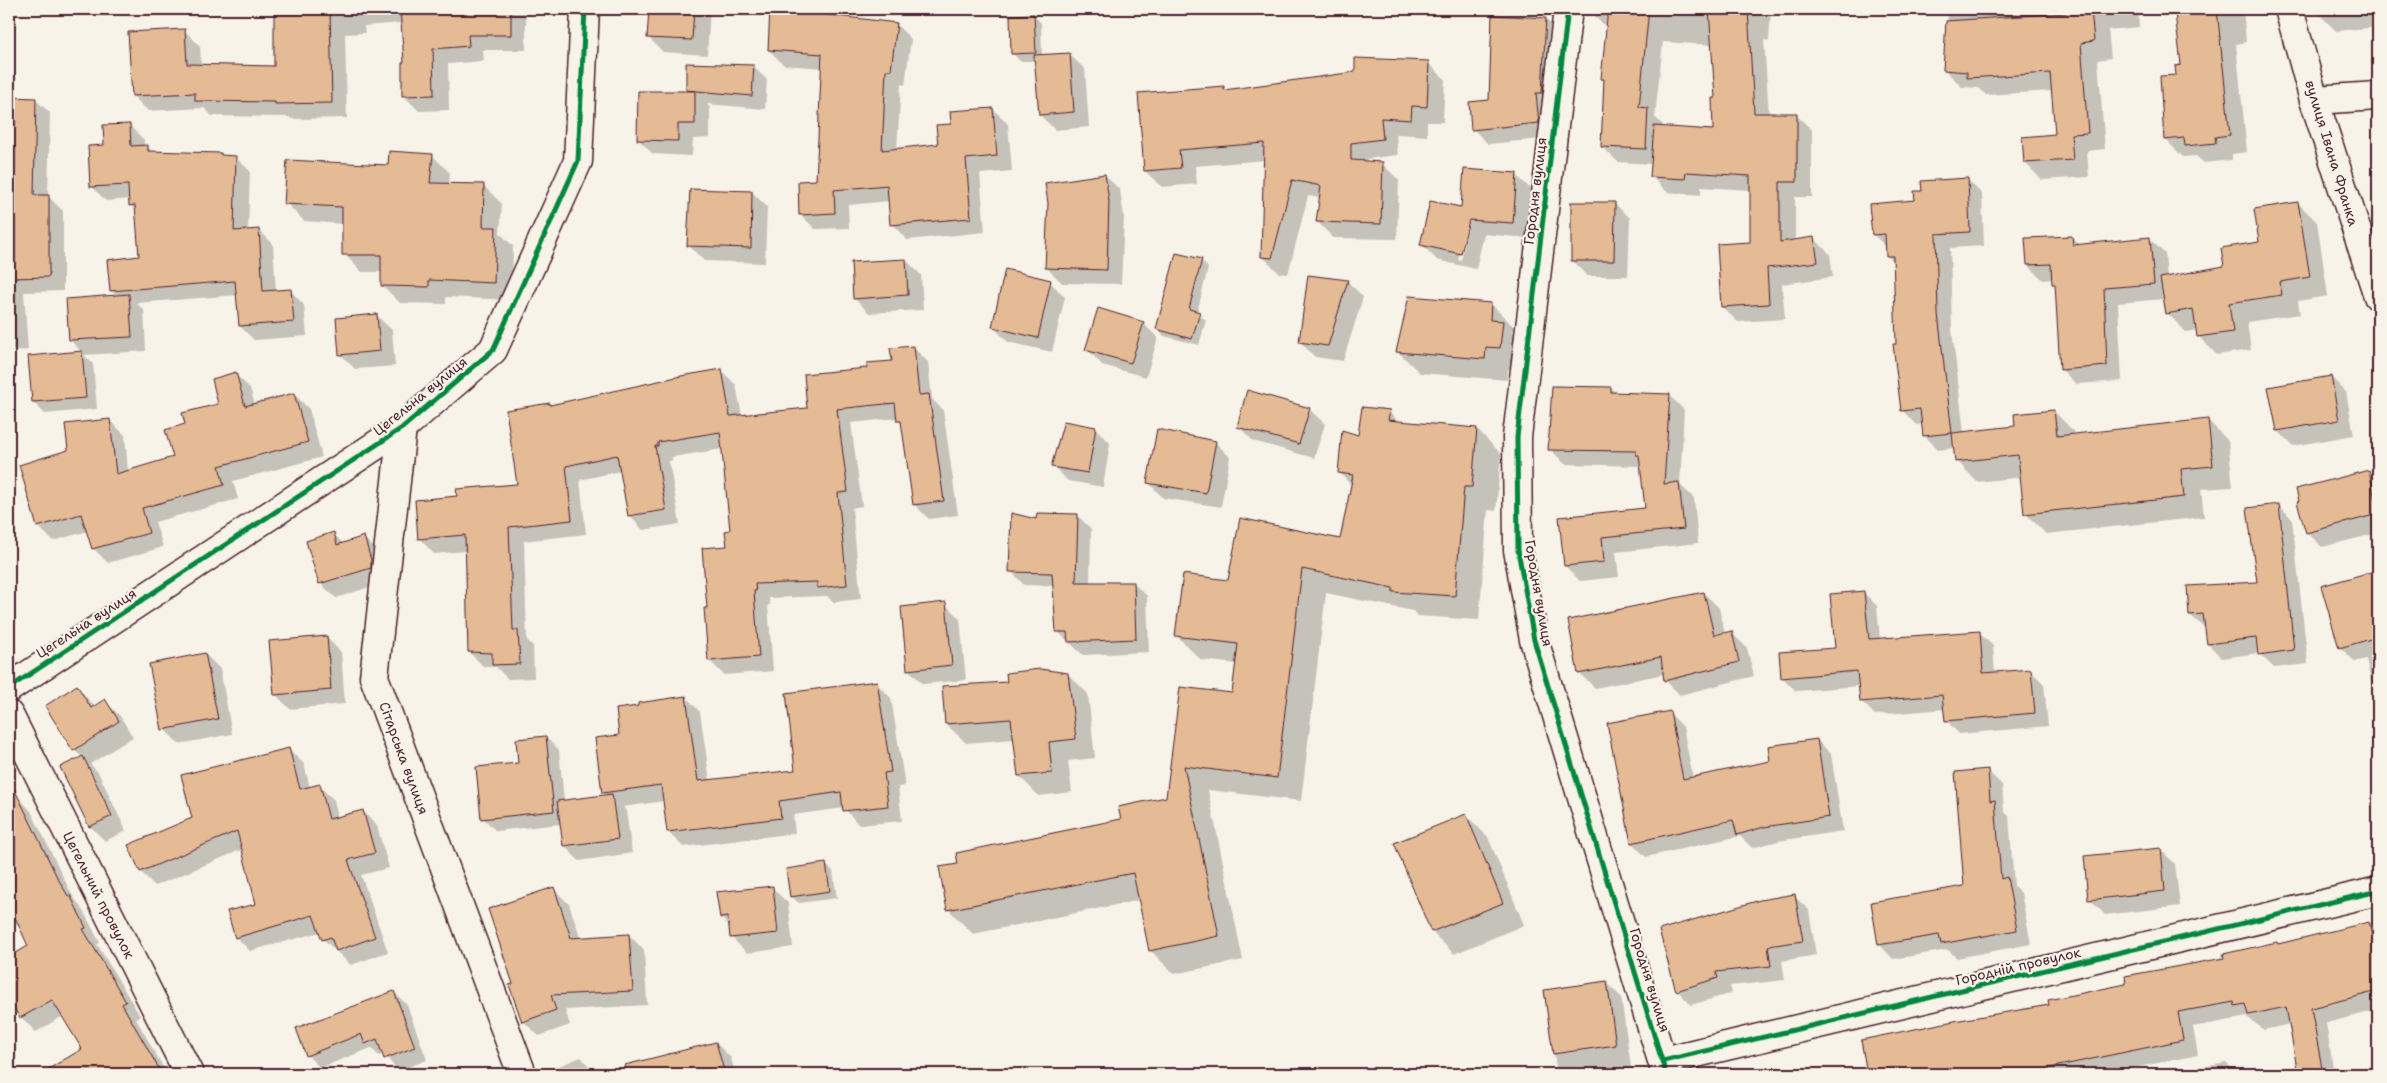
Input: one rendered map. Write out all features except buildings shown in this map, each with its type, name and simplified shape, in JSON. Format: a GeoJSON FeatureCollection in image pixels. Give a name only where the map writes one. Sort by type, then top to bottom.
{"type":"FeatureCollection","features":[{"type":"Feature","properties":{"kind":"street","name":"Цегельна вулиця"},"geometry":{"type":"LineString","coordinates":[[9,688],[402,428],[493,350],[578,161],[584,9]]}},
{"type":"Feature","properties":{"kind":"street","name":"Городня вулиця"},"geometry":{"type":"LineString","coordinates":[[1568,9],[1517,437],[1518,550],[1534,640],[1664,1068]]}},
{"type":"Feature","properties":{"kind":"street","name":"вулиця Івана Франка"},"geometry":{"type":"LineString","coordinates":[[2289,9],[2314,100],[2369,244],[2378,296]]}},
{"type":"Feature","properties":{"kind":"street"},"geometry":{"type":"LineString","coordinates":[[2314,100],[2378,96]]}},
{"type":"Feature","properties":{"kind":"street","name":"Сітарська вулиця"},"geometry":{"type":"LineString","coordinates":[[402,428],[374,677],[522,1074]]}},
{"type":"Feature","properties":{"kind":"street","name":"Цегельний провулок"},"geometry":{"type":"LineString","coordinates":[[9,715],[189,1074]]}},
{"type":"Feature","properties":{"kind":"street","name":"Городній провулок"},"geometry":{"type":"LineString","coordinates":[[1664,1068],[2378,891]]}},
{"type":"Feature","properties":{"kind":"cycle path"},"geometry":{"type":"LineString","coordinates":[[9,688],[402,428],[493,350],[578,161],[585,9]]}},
{"type":"Feature","properties":{"kind":"cycle path"},"geometry":{"type":"LineString","coordinates":[[1568,9],[1517,437],[1518,550],[1534,640],[1666,1074]]}},
{"type":"Feature","properties":{"kind":"cycle path"},"geometry":{"type":"LineString","coordinates":[[1663,1061],[2378,891]]}}]}
